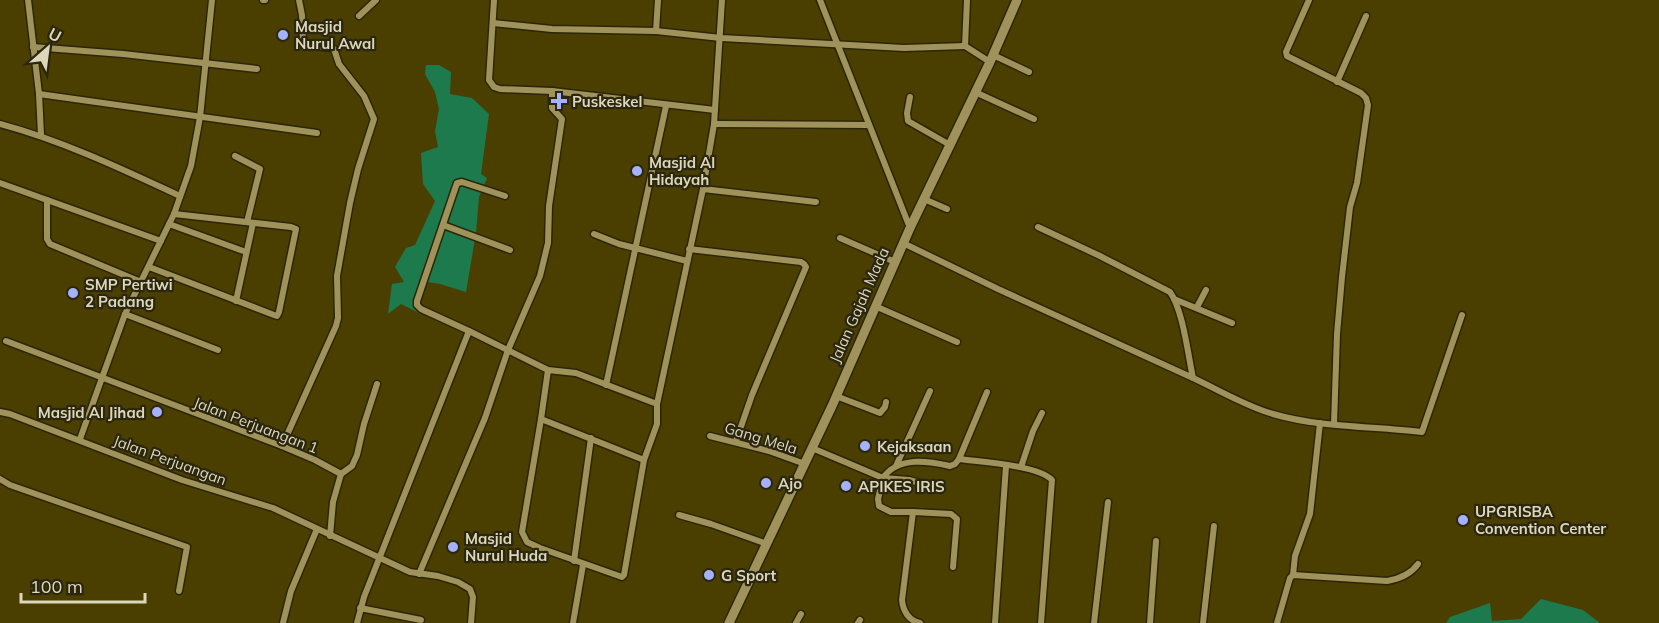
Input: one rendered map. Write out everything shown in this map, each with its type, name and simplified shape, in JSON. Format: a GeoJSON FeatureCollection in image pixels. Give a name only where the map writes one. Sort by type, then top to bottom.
{"type":"FeatureCollection","features":[{"type":"Feature","properties":{"kind":"main road","name":"Jalan Gajah Mada"},"geometry":{"type":"LineString","coordinates":[[729,623],[805,464],[903,243],[992,58],[1017,0]]}},
{"type":"Feature","properties":{"kind":"street"},"geometry":{"type":"LineString","coordinates":[[28,0],[39,94],[41,135]]}},
{"type":"Feature","properties":{"kind":"street"},"geometry":{"type":"LineString","coordinates":[[80,439],[125,314],[174,214],[191,166],[207,63],[212,0]]}},
{"type":"Feature","properties":{"kind":"street"},"geometry":{"type":"LineString","coordinates":[[282,446],[315,376],[338,318],[336,293],[339,266],[358,169],[374,119],[364,96],[339,64],[334,49],[328,46],[303,43],[299,0]]}},
{"type":"Feature","properties":{"kind":"street"},"geometry":{"type":"LineString","coordinates":[[359,16],[376,0]]}},
{"type":"Feature","properties":{"kind":"street"},"geometry":{"type":"LineString","coordinates":[[494,0],[489,80],[490,84],[500,89],[552,91],[715,110]]}},
{"type":"Feature","properties":{"kind":"street"},"geometry":{"type":"LineString","coordinates":[[656,31],[658,0]]}},
{"type":"Feature","properties":{"kind":"street"},"geometry":{"type":"LineString","coordinates":[[548,370],[523,537],[527,542],[583,565],[618,577],[624,575],[644,460],[657,424],[657,404],[703,189],[714,124],[722,0]]}},
{"type":"Feature","properties":{"kind":"street"},"geometry":{"type":"LineString","coordinates":[[820,0],[910,228]]}},
{"type":"Feature","properties":{"kind":"street"},"geometry":{"type":"LineString","coordinates":[[965,46],[967,0]]}},
{"type":"Feature","properties":{"kind":"street"},"geometry":{"type":"LineString","coordinates":[[1309,0],[1286,52],[1290,59],[1361,93],[1368,105],[1357,183],[1350,207],[1342,276],[1337,334],[1334,424]]}},
{"type":"Feature","properties":{"kind":"street"},"geometry":{"type":"LineString","coordinates":[[1337,81],[1366,16]]}},
{"type":"Feature","properties":{"kind":"street"},"geometry":{"type":"LineString","coordinates":[[493,23],[552,29],[656,31],[721,38],[904,48],[965,46],[1029,72]]}},
{"type":"Feature","properties":{"kind":"street"},"geometry":{"type":"LineString","coordinates":[[33,47],[257,69]]}},
{"type":"Feature","properties":{"kind":"street"},"geometry":{"type":"LineString","coordinates":[[419,574],[484,418],[508,350],[540,276],[548,243],[549,206],[562,119],[552,108],[552,91]]}},
{"type":"Feature","properties":{"kind":"street"},"geometry":{"type":"LineString","coordinates":[[975,92],[1034,119]]}},
{"type":"Feature","properties":{"kind":"street"},"geometry":{"type":"LineString","coordinates":[[39,94],[317,133]]}},
{"type":"Feature","properties":{"kind":"street"},"geometry":{"type":"LineString","coordinates":[[910,97],[908,121],[916,128],[950,146]]}},
{"type":"Feature","properties":{"kind":"street"},"geometry":{"type":"LineString","coordinates":[[606,385],[666,106]]}},
{"type":"Feature","properties":{"kind":"street"},"geometry":{"type":"LineString","coordinates":[[0,124],[41,135],[130,172],[180,196]]}},
{"type":"Feature","properties":{"kind":"street"},"geometry":{"type":"LineString","coordinates":[[714,124],[868,125]]}},
{"type":"Feature","properties":{"kind":"street"},"geometry":{"type":"LineString","coordinates":[[235,156],[260,168],[236,301]]}},
{"type":"Feature","properties":{"kind":"street"},"geometry":{"type":"LineString","coordinates":[[505,196],[459,182],[456,185],[417,305],[426,312],[548,370],[576,374],[657,404]]}},
{"type":"Feature","properties":{"kind":"street"},"geometry":{"type":"LineString","coordinates":[[0,183],[161,241]]}},
{"type":"Feature","properties":{"kind":"street"},"geometry":{"type":"LineString","coordinates":[[703,189],[816,202]]}},
{"type":"Feature","properties":{"kind":"street"},"geometry":{"type":"LineString","coordinates":[[924,198],[947,209]]}},
{"type":"Feature","properties":{"kind":"street"},"geometry":{"type":"LineString","coordinates":[[47,200],[47,239],[50,244],[141,282]]}},
{"type":"Feature","properties":{"kind":"street"},"geometry":{"type":"LineString","coordinates":[[149,267],[277,316],[296,229],[174,214]]}},
{"type":"Feature","properties":{"kind":"street"},"geometry":{"type":"LineString","coordinates":[[169,224],[246,252]]}},
{"type":"Feature","properties":{"kind":"street"},"geometry":{"type":"LineString","coordinates":[[443,225],[510,250]]}},
{"type":"Feature","properties":{"kind":"street"},"geometry":{"type":"LineString","coordinates":[[1038,227],[1165,289],[1174,299],[1232,323]]}},
{"type":"Feature","properties":{"kind":"street"},"geometry":{"type":"LineString","coordinates":[[594,234],[619,244],[687,261]]}},
{"type":"Feature","properties":{"kind":"street"},"geometry":{"type":"LineString","coordinates":[[840,238],[895,262]]}},
{"type":"Feature","properties":{"kind":"street"},"geometry":{"type":"LineString","coordinates":[[903,243],[1263,411],[1320,423],[1422,432],[1462,315]]}},
{"type":"Feature","properties":{"kind":"street"},"geometry":{"type":"LineString","coordinates":[[689,249],[801,262],[806,267],[756,386],[736,441]]}},
{"type":"Feature","properties":{"kind":"street"},"geometry":{"type":"LineString","coordinates":[[1197,308],[1206,290]]}},
{"type":"Feature","properties":{"kind":"street"},"geometry":{"type":"LineString","coordinates":[[1174,299],[1193,378]]}},
{"type":"Feature","properties":{"kind":"street"},"geometry":{"type":"LineString","coordinates":[[875,306],[957,342]]}},
{"type":"Feature","properties":{"kind":"street"},"geometry":{"type":"LineString","coordinates":[[125,314],[219,350]]}},
{"type":"Feature","properties":{"kind":"street"},"geometry":{"type":"LineString","coordinates":[[357,623],[378,558],[469,331]]}},
{"type":"Feature","properties":{"kind":"street","name":"Jalan Perjuangan 1"},"geometry":{"type":"LineString","coordinates":[[6,341],[282,446],[341,474]]}},
{"type":"Feature","properties":{"kind":"street"},"geometry":{"type":"LineString","coordinates":[[330,536],[333,502],[341,474],[352,466],[357,455],[376,384]]}},
{"type":"Feature","properties":{"kind":"street"},"geometry":{"type":"LineString","coordinates":[[896,466],[930,391]]}},
{"type":"Feature","properties":{"kind":"street"},"geometry":{"type":"LineString","coordinates":[[952,567],[957,519],[951,514],[891,512],[879,506],[878,499],[883,478],[896,466],[916,461],[950,466],[955,464],[987,392]]}},
{"type":"Feature","properties":{"kind":"street"},"geometry":{"type":"LineString","coordinates":[[836,396],[880,413],[886,402]]}},
{"type":"Feature","properties":{"kind":"street","name":"Jalan Perjuangan"},"geometry":{"type":"LineString","coordinates":[[0,412],[80,439],[182,480],[273,508],[378,558],[419,574],[438,576],[458,582],[470,589],[473,597],[471,623]]}},
{"type":"Feature","properties":{"kind":"street"},"geometry":{"type":"LineString","coordinates":[[1021,467],[1033,431],[1042,413]]}},
{"type":"Feature","properties":{"kind":"street"},"geometry":{"type":"LineString","coordinates":[[541,419],[644,460]]}},
{"type":"Feature","properties":{"kind":"street"},"geometry":{"type":"LineString","coordinates":[[1277,623],[1290,578],[1293,575],[1295,556],[1310,514],[1320,423]]}},
{"type":"Feature","properties":{"kind":"street","name":"Gang Mela"},"geometry":{"type":"LineString","coordinates":[[710,436],[736,441],[805,464]]}},
{"type":"Feature","properties":{"kind":"street"},"geometry":{"type":"LineString","coordinates":[[574,561],[591,438]]}},
{"type":"Feature","properties":{"kind":"street"},"geometry":{"type":"LineString","coordinates":[[812,448],[883,478],[909,480],[931,486]]}},
{"type":"Feature","properties":{"kind":"street"},"geometry":{"type":"LineString","coordinates":[[959,459],[1021,467],[1048,475],[1052,480],[1041,623]]}},
{"type":"Feature","properties":{"kind":"street"},"geometry":{"type":"LineString","coordinates":[[995,623],[1006,466]]}},
{"type":"Feature","properties":{"kind":"street"},"geometry":{"type":"LineString","coordinates":[[0,479],[10,485],[187,547],[179,591]]}},
{"type":"Feature","properties":{"kind":"street"},"geometry":{"type":"LineString","coordinates":[[1094,623],[1108,502]]}},
{"type":"Feature","properties":{"kind":"street"},"geometry":{"type":"LineString","coordinates":[[913,512],[902,600],[905,612],[917,623]]}},
{"type":"Feature","properties":{"kind":"street"},"geometry":{"type":"LineString","coordinates":[[679,515],[767,544]]}},
{"type":"Feature","properties":{"kind":"street"},"geometry":{"type":"LineString","coordinates":[[1203,623],[1214,526]]}},
{"type":"Feature","properties":{"kind":"street"},"geometry":{"type":"LineString","coordinates":[[283,623],[291,591],[317,529]]}},
{"type":"Feature","properties":{"kind":"street"},"geometry":{"type":"LineString","coordinates":[[1150,623],[1156,541]]}},
{"type":"Feature","properties":{"kind":"street"},"geometry":{"type":"LineString","coordinates":[[1293,575],[1387,581],[1406,575],[1418,564]]}},
{"type":"Feature","properties":{"kind":"street"},"geometry":{"type":"LineString","coordinates":[[573,623],[583,565]]}},
{"type":"Feature","properties":{"kind":"street"},"geometry":{"type":"LineString","coordinates":[[360,608],[421,620]]}},
{"type":"Feature","properties":{"kind":"street"},"geometry":{"type":"LineString","coordinates":[[796,623],[801,614]]}},
{"type":"Feature","properties":{"kind":"green space"},"geometry":{"type":"Polygon","coordinates":[[[426,65],[439,65],[451,72],[450,94],[472,98],[489,114],[481,174],[487,178],[479,197],[476,233],[466,292],[428,282],[421,298],[419,313],[401,304],[388,314],[392,284],[404,282],[395,267],[406,248],[415,245],[435,201],[423,184],[421,153],[438,147],[435,131],[439,109],[435,92],[425,74],[426,65]]]}},
{"type":"Feature","properties":{"kind":"green space"},"geometry":{"type":"Polygon","coordinates":[[[1541,599],[1583,610],[1600,623],[1446,623],[1450,617],[1490,603],[1492,621],[1521,619],[1541,599]]]}},
{"type":"Feature","properties":{"kind":"place","name":"Masjid Nurul Awal"},"geometry":{"type":"Point","coordinates":[283,35]}},
{"type":"Feature","properties":{"kind":"place","name":"Puskeskel"},"geometry":{"type":"Point","coordinates":[559,101]}},
{"type":"Feature","properties":{"kind":"place","name":"Masjid Al Hidayah"},"geometry":{"type":"Point","coordinates":[637,171]}},
{"type":"Feature","properties":{"kind":"place","name":"SMP Pertiwi 2 Padang"},"geometry":{"type":"Point","coordinates":[73,293]}},
{"type":"Feature","properties":{"kind":"place","name":"Masjid Al Jihad"},"geometry":{"type":"Point","coordinates":[157,412]}},
{"type":"Feature","properties":{"kind":"place","name":"Kejaksaan"},"geometry":{"type":"Point","coordinates":[865,446]}},
{"type":"Feature","properties":{"kind":"place","name":"Ajo"},"geometry":{"type":"Point","coordinates":[766,483]}},
{"type":"Feature","properties":{"kind":"place","name":"APIKES IRIS"},"geometry":{"type":"Point","coordinates":[846,486]}},
{"type":"Feature","properties":{"kind":"place","name":"UPGRISBA Convention Center"},"geometry":{"type":"Point","coordinates":[1463,520]}},
{"type":"Feature","properties":{"kind":"place","name":"Masjid Nurul Huda"},"geometry":{"type":"Point","coordinates":[453,547]}},
{"type":"Feature","properties":{"kind":"place","name":"G Sport"},"geometry":{"type":"Point","coordinates":[709,575]}}]}
